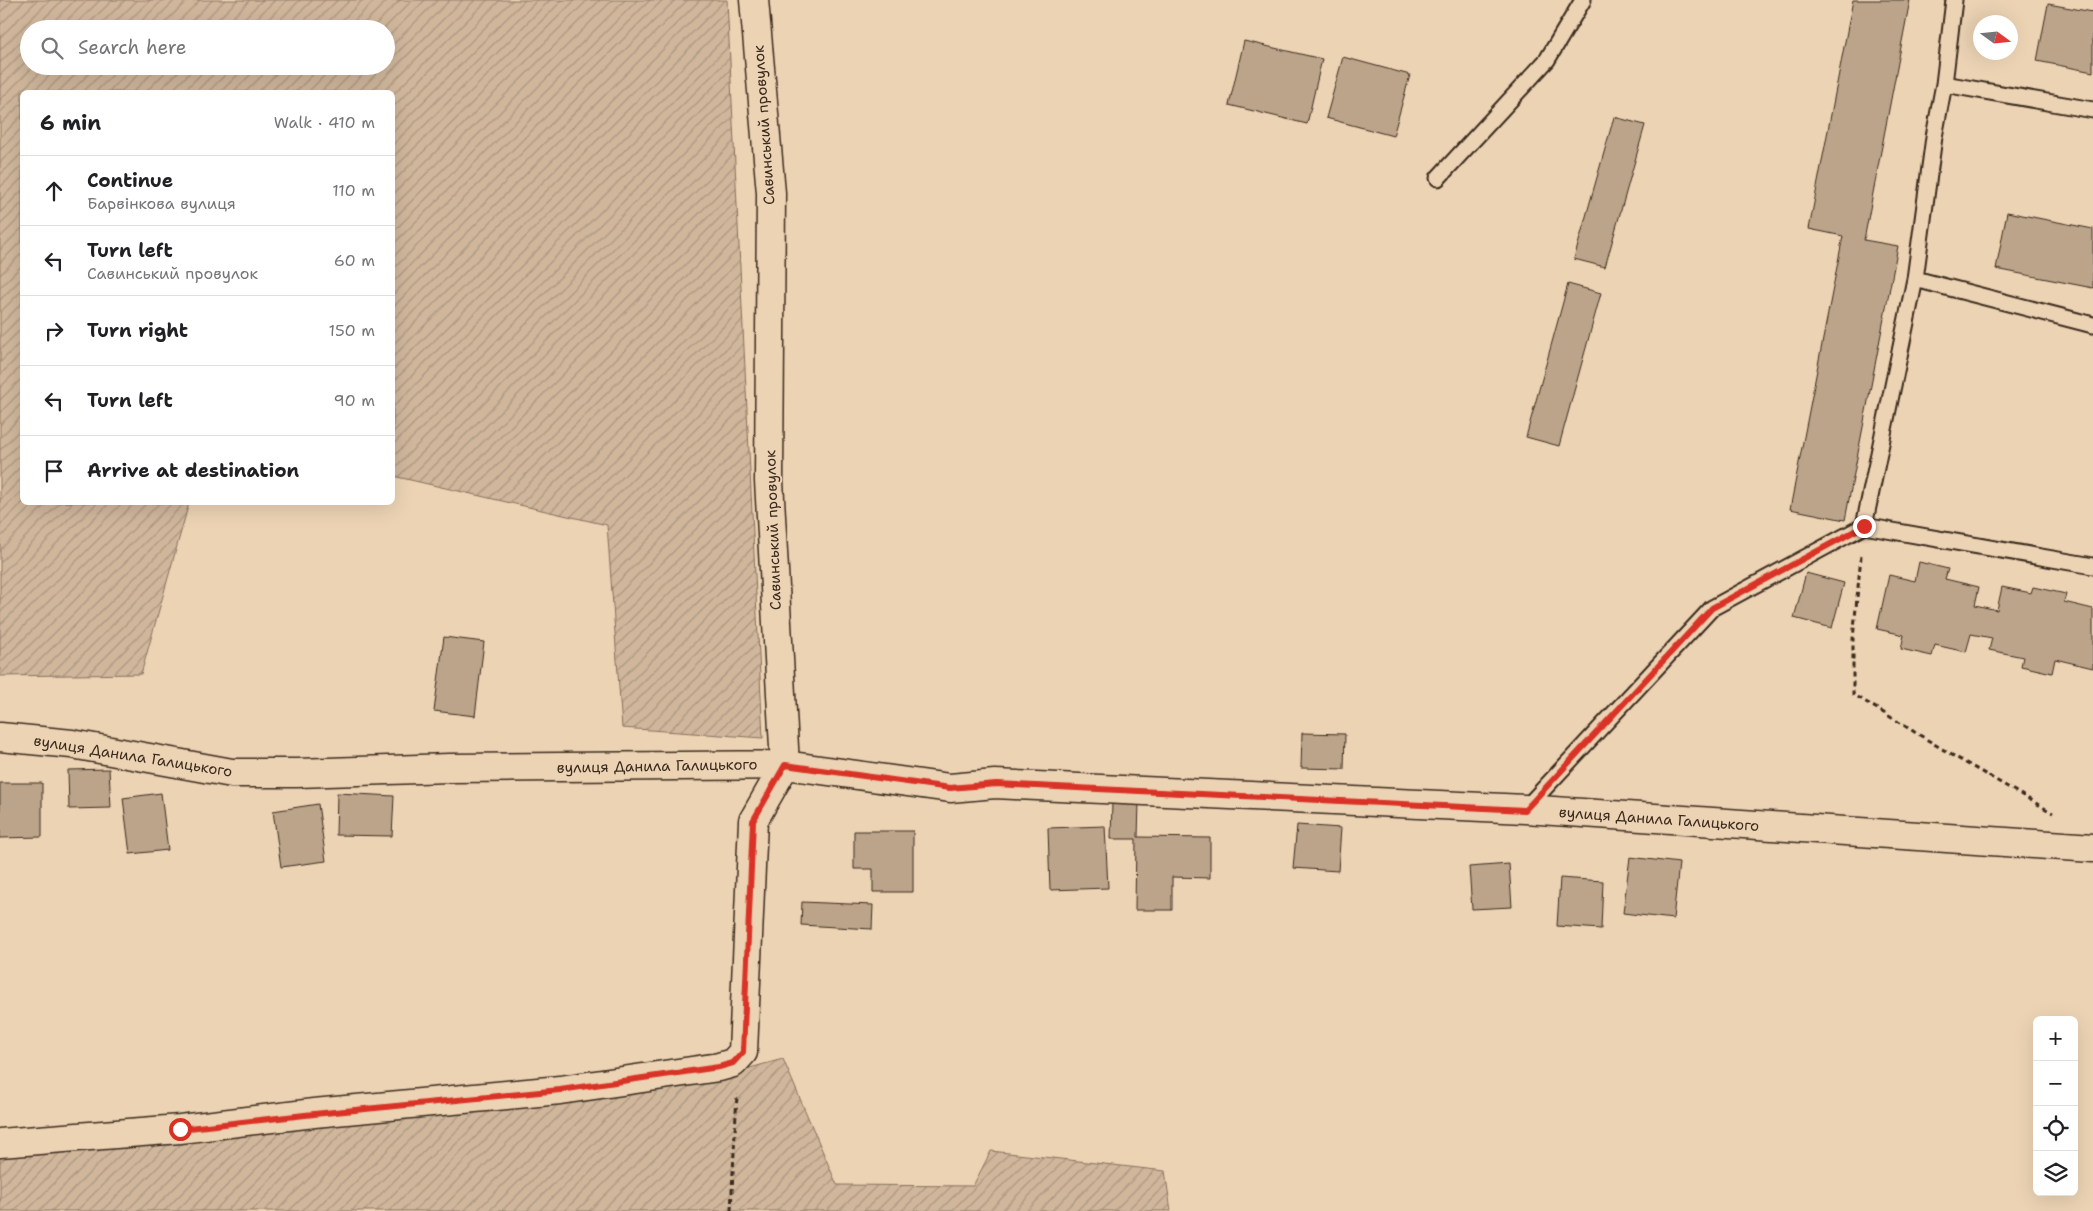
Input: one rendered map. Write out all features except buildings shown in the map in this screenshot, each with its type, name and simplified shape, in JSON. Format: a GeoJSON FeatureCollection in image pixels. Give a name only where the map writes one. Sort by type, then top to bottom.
{"type":"FeatureCollection","features":[{"type":"Feature","properties":{"kind":"street","name":"Савинський провулок"},"geometry":{"type":"LineString","coordinates":[[754,0],[771,193],[769,481],[785,765]]}},
{"type":"Feature","properties":{"kind":"street","name":"вулиця Данила Галицького"},"geometry":{"type":"LineString","coordinates":[[0,737],[72,744],[232,773],[449,768],[785,765],[950,788],[996,784],[1525,810],[2093,848]]}},
{"type":"Feature","properties":{"kind":"street"},"geometry":{"type":"LineString","coordinates":[[0,1143],[180,1129],[560,1090],[719,1067],[733,1063],[743,1052],[753,821],[785,765]]}},
{"type":"Feature","properties":{"kind":"lane"},"geometry":{"type":"LineString","coordinates":[[1438,178],[1547,60],[1583,0]]}},
{"type":"Feature","properties":{"kind":"lane"},"geometry":{"type":"LineString","coordinates":[[1864,526],[1914,279],[1934,137],[1944,84],[1954,0]]}},
{"type":"Feature","properties":{"kind":"lane"},"geometry":{"type":"LineString","coordinates":[[1944,84],[2093,110]]}},
{"type":"Feature","properties":{"kind":"lane"},"geometry":{"type":"LineString","coordinates":[[1914,279],[2093,325]]}},
{"type":"Feature","properties":{"kind":"lane"},"geometry":{"type":"LineString","coordinates":[[1525,810],[1712,608],[1864,526],[2093,566]]}},
{"type":"Feature","properties":{"kind":"path"},"geometry":{"type":"LineString","coordinates":[[1864,526],[1853,639],[1853,694],[1952,755],[2060,816]]}},
{"type":"Feature","properties":{"kind":"path"},"geometry":{"type":"LineString","coordinates":[[731,1211],[735,1112],[743,1052]]}},
{"type":"Feature","properties":{"kind":"shaded area"},"geometry":{"type":"Polygon","coordinates":[[[0,0],[727,0],[763,738],[622,728],[607,525],[395,476],[395,90],[20,90],[20,505],[188,505],[141,674],[0,676],[0,0]]]}},
{"type":"Feature","properties":{"kind":"shaded area"},"geometry":{"type":"Polygon","coordinates":[[[783,1059],[837,1185],[973,1186],[991,1151],[1165,1171],[1171,1211],[0,1211],[0,1144],[296,1119],[746,1069],[783,1059]]]}},
{"type":"Feature","properties":{"kind":"route"},"geometry":{"type":"LineString","coordinates":[[180,1129],[560,1090],[719,1067],[733,1063],[743,1052],[753,821],[785,765],[950,788],[996,784],[1525,810],[1712,608],[1864,526]]}}]}
